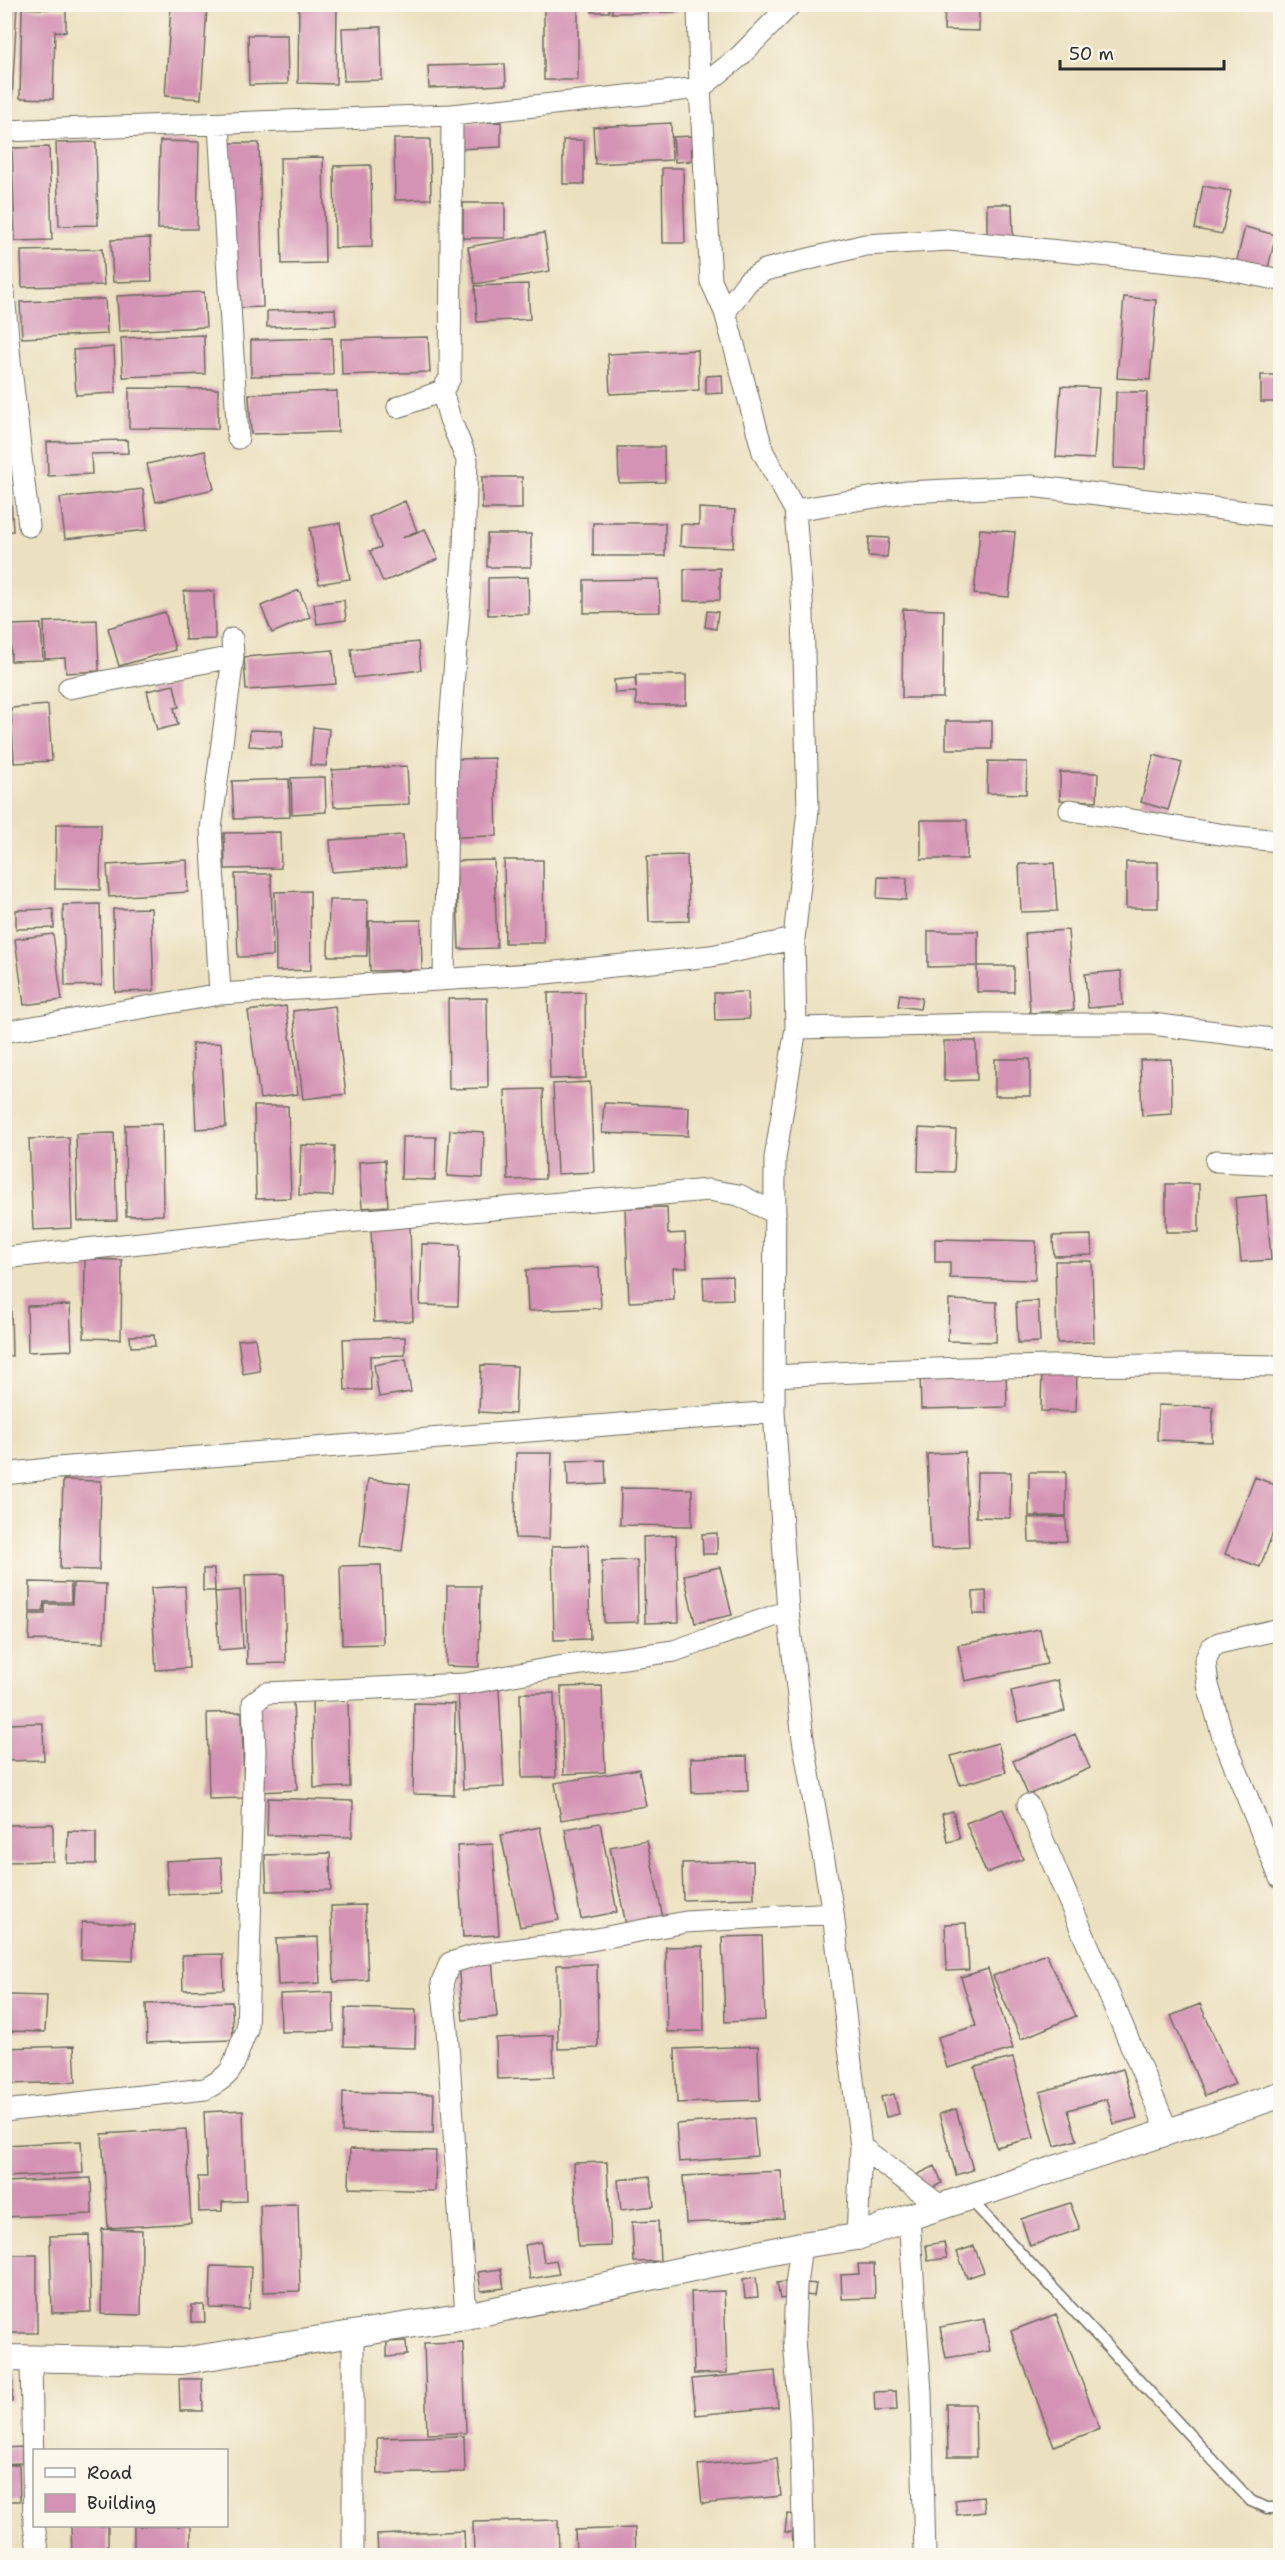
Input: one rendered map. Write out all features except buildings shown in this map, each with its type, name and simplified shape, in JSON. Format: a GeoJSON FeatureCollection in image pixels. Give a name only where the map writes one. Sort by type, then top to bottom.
{"type":"FeatureCollection","features":[{"type":"Feature","properties":{"kind":"street"},"geometry":{"type":"LineString","coordinates":[[698,4],[700,88],[711,281],[725,312],[763,452],[795,510],[803,614],[808,810],[794,939],[796,1028],[774,1158],[774,1412],[788,1611],[803,1739],[833,1913],[861,2147],[857,2237]]}},
{"type":"Feature","properties":{"kind":"street"},"geometry":{"type":"LineString","coordinates":[[4,131],[452,115],[700,88],[739,57],[791,4]]}},
{"type":"Feature","properties":{"kind":"street"},"geometry":{"type":"LineString","coordinates":[[398,407],[442,391],[450,378],[452,115]]}},
{"type":"Feature","properties":{"kind":"street"},"geometry":{"type":"LineString","coordinates":[[219,124],[238,438]]}},
{"type":"Feature","properties":{"kind":"street"},"geometry":{"type":"LineString","coordinates":[[725,312],[748,281],[765,270],[865,245],[936,241],[1210,266],[1281,280]]}},
{"type":"Feature","properties":{"kind":"street"},"geometry":{"type":"LineString","coordinates":[[4,293],[7,360],[29,526]]}},
{"type":"Feature","properties":{"kind":"street"},"geometry":{"type":"LineString","coordinates":[[442,391],[450,419],[467,460],[464,546],[448,750],[444,979]]}},
{"type":"Feature","properties":{"kind":"street"},"geometry":{"type":"LineString","coordinates":[[795,510],[906,492],[1031,486],[1281,516]]}},
{"type":"Feature","properties":{"kind":"street"},"geometry":{"type":"LineString","coordinates":[[69,688],[232,648],[211,829],[220,994]]}},
{"type":"Feature","properties":{"kind":"street"},"geometry":{"type":"LineString","coordinates":[[1070,810],[1238,837],[1281,841]]}},
{"type":"Feature","properties":{"kind":"street"},"geometry":{"type":"LineString","coordinates":[[4,1032],[220,994],[546,973],[711,956],[794,939]]}},
{"type":"Feature","properties":{"kind":"street"},"geometry":{"type":"LineString","coordinates":[[796,1028],[987,1024],[1152,1024],[1281,1040]]}},
{"type":"Feature","properties":{"kind":"street"},"geometry":{"type":"LineString","coordinates":[[1216,1161],[1281,1164]]}},
{"type":"Feature","properties":{"kind":"street"},"geometry":{"type":"LineString","coordinates":[[4,1258],[277,1228],[708,1190],[739,1195],[774,1213]]}},
{"type":"Feature","properties":{"kind":"street"},"geometry":{"type":"LineString","coordinates":[[774,1376],[912,1368],[1163,1364],[1281,1366]]}},
{"type":"Feature","properties":{"kind":"street"},"geometry":{"type":"LineString","coordinates":[[4,1474],[774,1412]]}},
{"type":"Feature","properties":{"kind":"street"},"geometry":{"type":"LineString","coordinates":[[4,2111],[205,2089],[224,2079],[234,2067],[237,2050],[247,2030],[255,1751],[253,1703],[259,1697],[266,1693],[465,1684],[552,1668],[674,1651],[788,1611]]}},
{"type":"Feature","properties":{"kind":"street"},"geometry":{"type":"LineString","coordinates":[[1281,1629],[1219,1643],[1211,1648],[1205,1661],[1208,1685],[1222,1737],[1281,1878]]}},
{"type":"Feature","properties":{"kind":"street"},"geometry":{"type":"LineString","coordinates":[[1028,1805],[1168,2132]]}},
{"type":"Feature","properties":{"kind":"street"},"geometry":{"type":"LineString","coordinates":[[466,2316],[442,1983],[450,1963],[480,1954],[591,1940],[686,1922],[833,1913]]}},
{"type":"Feature","properties":{"kind":"street"},"geometry":{"type":"LineString","coordinates":[[4,2358],[182,2361],[466,2316],[801,2246],[857,2237],[909,2217],[943,2208],[1281,2095]]}},
{"type":"Feature","properties":{"kind":"street"},"geometry":{"type":"LineString","coordinates":[[861,2147],[943,2208]]}},
{"type":"Feature","properties":{"kind":"street"},"geometry":{"type":"LineString","coordinates":[[909,2217],[921,2393],[925,2556]]}},
{"type":"Feature","properties":{"kind":"street"},"geometry":{"type":"LineString","coordinates":[[801,2246],[794,2339],[800,2419],[804,2556]]}},
{"type":"Feature","properties":{"kind":"street"},"geometry":{"type":"LineString","coordinates":[[353,2334],[353,2556]]}},
{"type":"Feature","properties":{"kind":"street"},"geometry":{"type":"LineString","coordinates":[[31,2359],[33,2470]]}},
{"type":"Feature","properties":{"kind":"street"},"geometry":{"type":"LineString","coordinates":[[34,2527],[39,2556]]}},
{"type":"Feature","properties":{"kind":"lane"},"geometry":{"type":"LineString","coordinates":[[970,2199],[1251,2501],[1266,2508],[1281,2508]]}}]}
